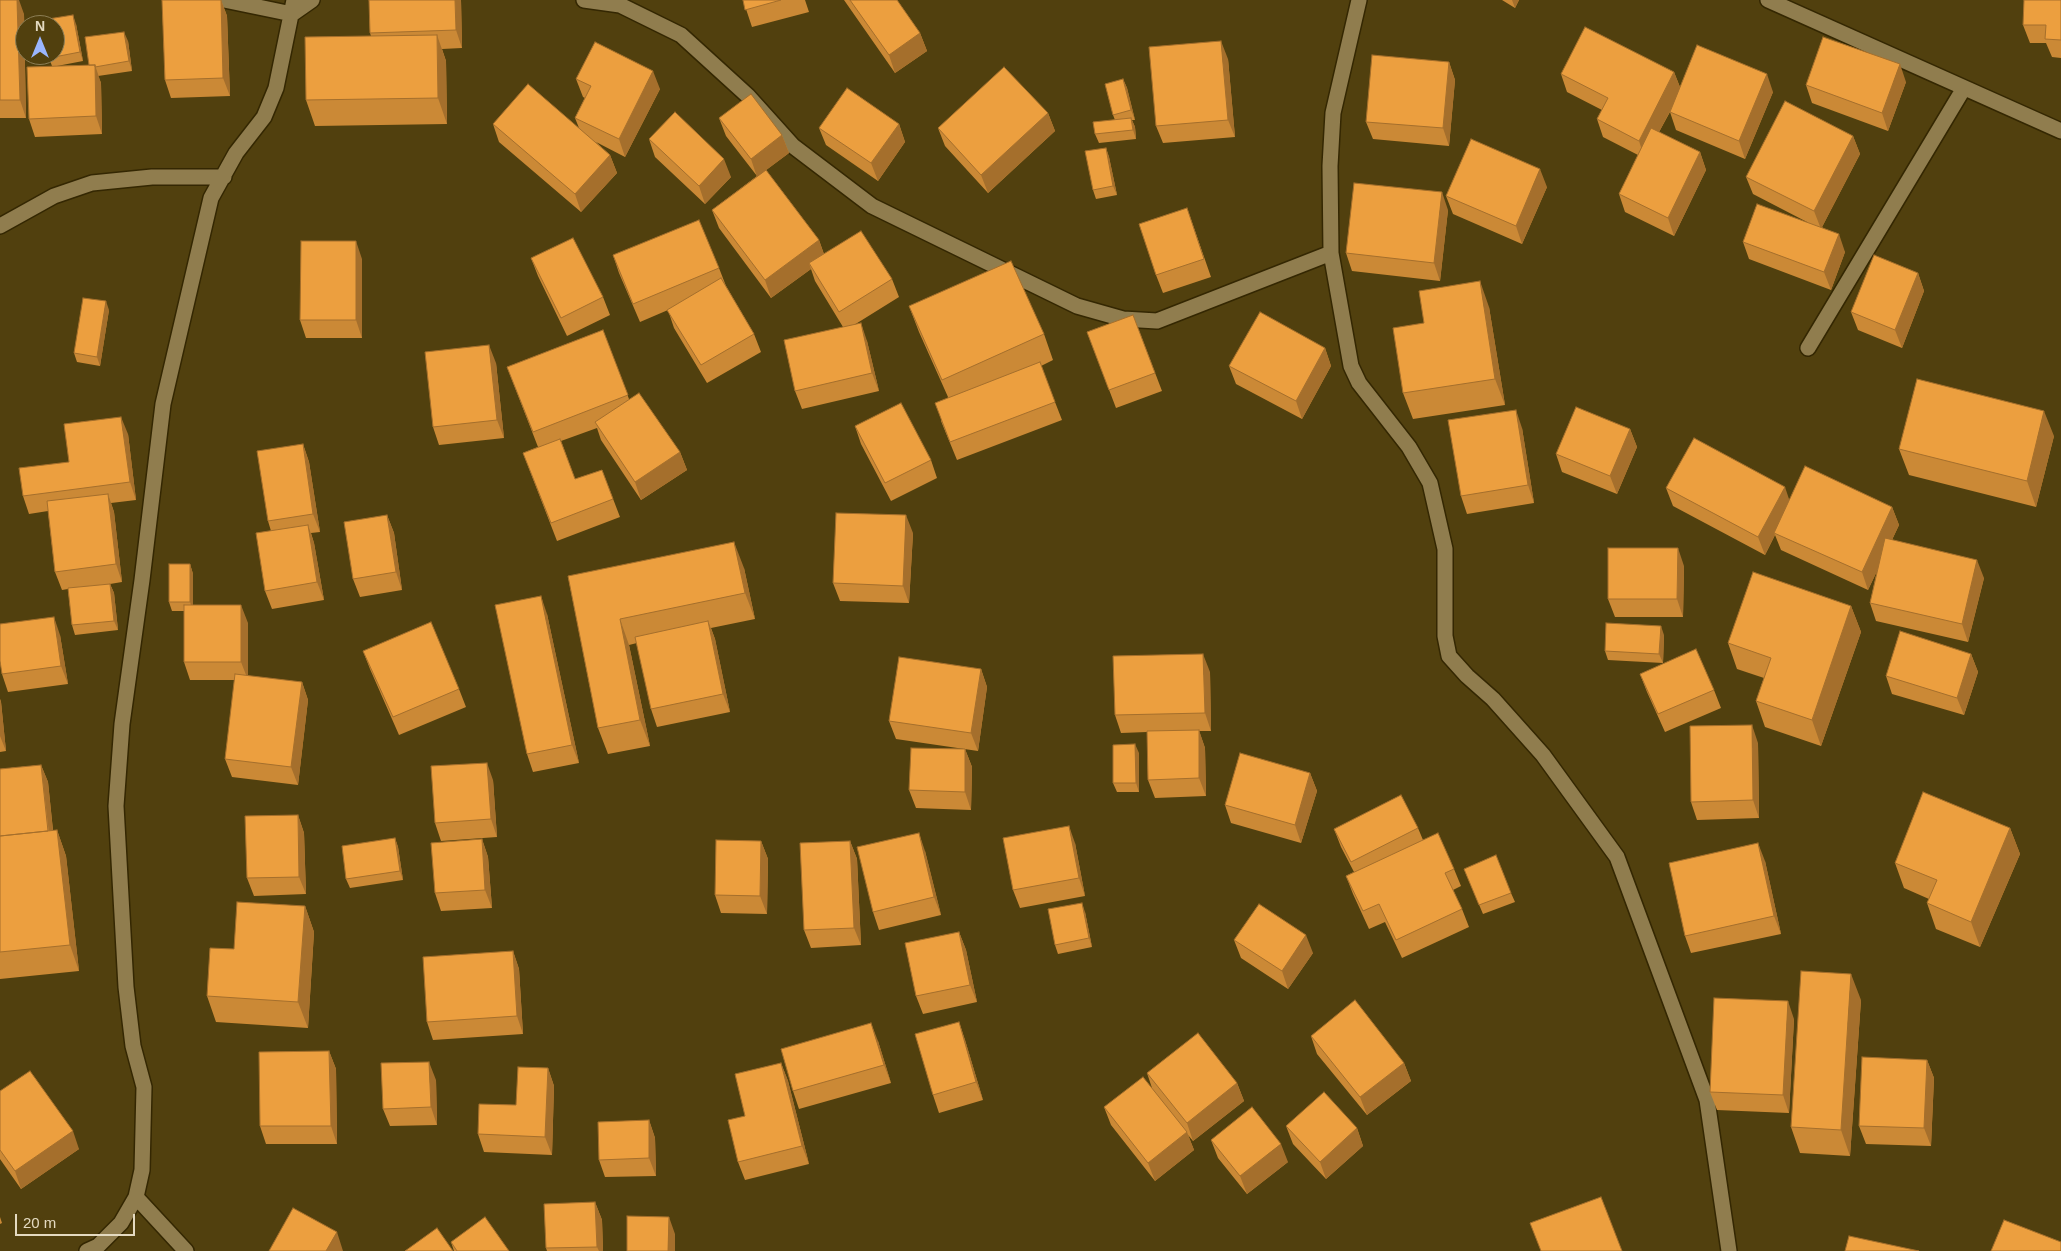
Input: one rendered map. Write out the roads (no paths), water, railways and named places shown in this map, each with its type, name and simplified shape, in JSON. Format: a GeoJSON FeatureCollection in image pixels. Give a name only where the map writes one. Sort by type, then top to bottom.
{"type":"FeatureCollection","features":[{"type":"Feature","properties":{"kind":"street"},"geometry":{"type":"LineString","coordinates":[[224,0],[293,7],[312,0]]}},
{"type":"Feature","properties":{"kind":"street"},"geometry":{"type":"LineString","coordinates":[[584,0],[620,5],[680,35],[748,96],[793,146],[872,206],[1077,306],[1123,319],[1157,321],[1331,253]]}},
{"type":"Feature","properties":{"kind":"street"},"geometry":{"type":"LineString","coordinates":[[1359,0],[1333,113],[1330,166],[1331,253],[1351,366],[1359,383],[1409,447],[1430,484],[1445,549],[1445,636],[1449,656],[1467,676],[1493,699],[1543,755],[1617,857],[1707,1100],[1729,1251]]}},
{"type":"Feature","properties":{"kind":"street"},"geometry":{"type":"LineString","coordinates":[[1768,0],[2061,131]]}},
{"type":"Feature","properties":{"kind":"street"},"geometry":{"type":"LineString","coordinates":[[88,1251],[98,1246],[121,1222],[136,1197],[142,1170],[144,1087],[133,1046],[126,987],[116,806],[122,724],[142,580],[163,404],[211,198],[236,153],[264,117],[276,88],[293,7]]}},
{"type":"Feature","properties":{"kind":"street"},"geometry":{"type":"LineString","coordinates":[[1808,348],[1964,88]]}},
{"type":"Feature","properties":{"kind":"street"},"geometry":{"type":"LineString","coordinates":[[0,226],[54,196],[92,183],[152,177],[224,177]]}},
{"type":"Feature","properties":{"kind":"street"},"geometry":{"type":"LineString","coordinates":[[136,1197],[186,1251]]}}]}
